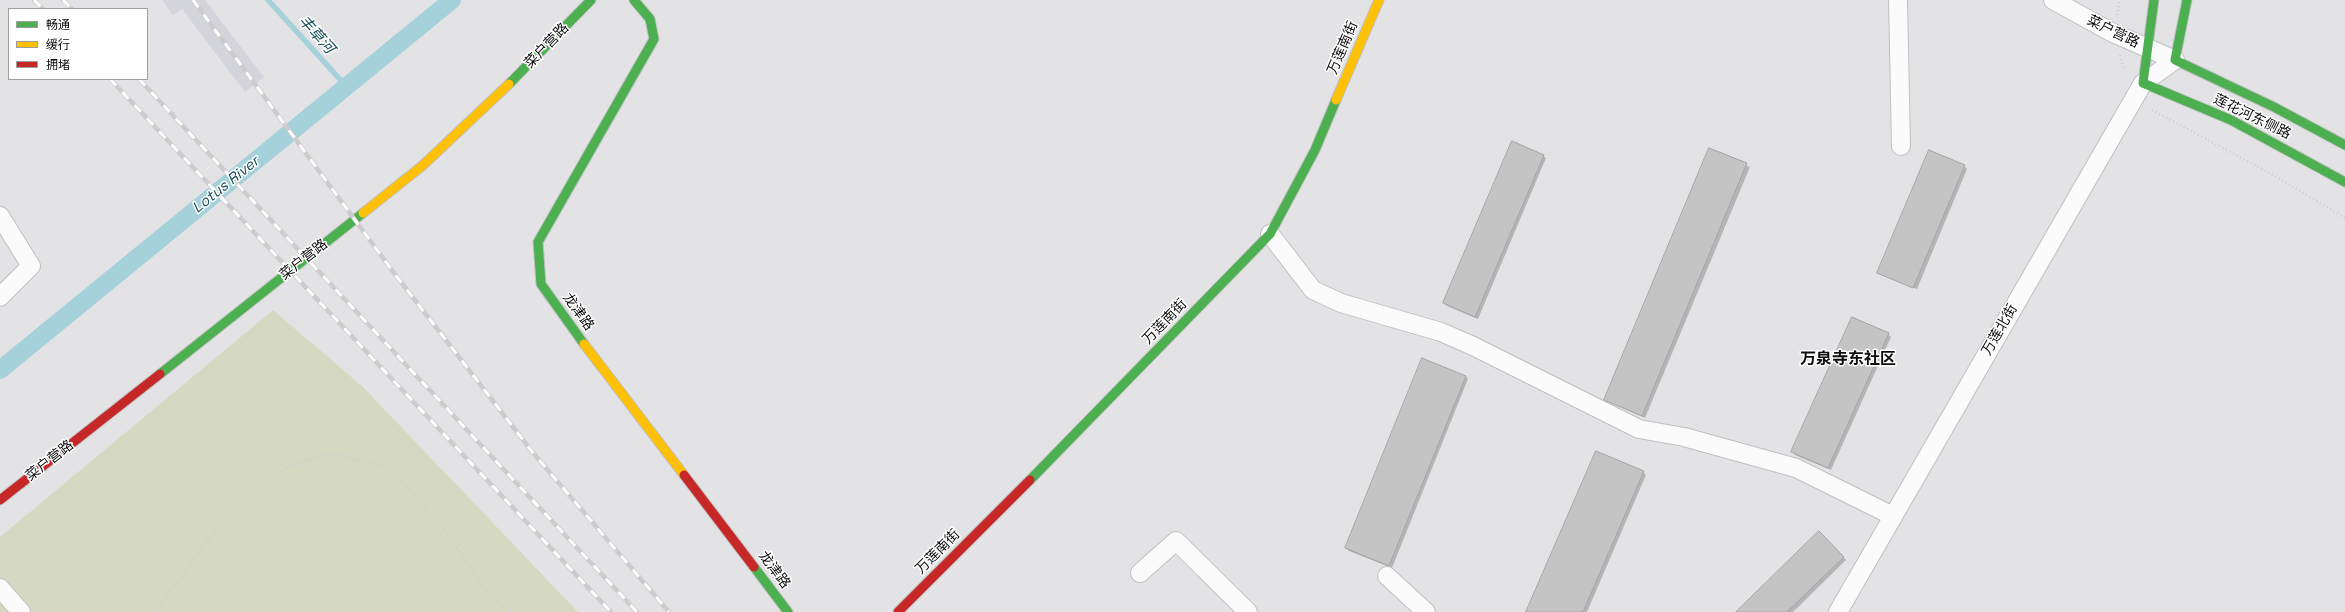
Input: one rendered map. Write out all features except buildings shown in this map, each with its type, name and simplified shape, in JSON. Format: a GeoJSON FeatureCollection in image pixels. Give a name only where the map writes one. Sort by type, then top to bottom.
{"type":"FeatureCollection","features":[{"type":"Feature","properties":{"kind":"street","name":"菜户营路"},"geometry":{"type":"LineString","coordinates":[[0,500],[422,166],[479,114],[591,0]]}},
{"type":"Feature","properties":{"kind":"street","name":"龙津路"},"geometry":{"type":"LineString","coordinates":[[634,0],[650,19],[654,39],[538,242],[541,284],[572,328],[788,612]]}},
{"type":"Feature","properties":{"kind":"street","name":"万莲南街"},"geometry":{"type":"LineString","coordinates":[[898,612],[1073,438],[1270,234],[1315,150],[1379,0]]}},
{"type":"Feature","properties":{"kind":"street"},"geometry":{"type":"LineString","coordinates":[[1898,0],[1901,146]]}},
{"type":"Feature","properties":{"kind":"street","name":"菜户营路"},"geometry":{"type":"LineString","coordinates":[[2053,0],[2113,33],[2175,60]]}},
{"type":"Feature","properties":{"kind":"street"},"geometry":{"type":"LineString","coordinates":[[2143,83],[2154,0]]}},
{"type":"Feature","properties":{"kind":"street"},"geometry":{"type":"LineString","coordinates":[[2175,60],[2187,0]]}},
{"type":"Feature","properties":{"kind":"street","name":"万莲北街"},"geometry":{"type":"LineString","coordinates":[[1838,612],[2133,99],[2143,83],[2175,60]]}},
{"type":"Feature","properties":{"kind":"street","name":"莲花河东侧路"},"geometry":{"type":"LineString","coordinates":[[2175,60],[2274,107],[2345,145]]}},
{"type":"Feature","properties":{"kind":"street","name":"莲花河东侧路"},"geometry":{"type":"LineString","coordinates":[[2143,83],[2231,120],[2345,182]]}},
{"type":"Feature","properties":{"kind":"street"},"geometry":{"type":"LineString","coordinates":[[0,216],[31,266],[0,296]]}},
{"type":"Feature","properties":{"kind":"street"},"geometry":{"type":"LineString","coordinates":[[1270,234],[1313,290],[1341,303],[1441,332],[1474,346],[1639,429],[1684,437],[1796,468],[1893,516]]}},
{"type":"Feature","properties":{"kind":"street"},"geometry":{"type":"LineString","coordinates":[[1140,573],[1176,541],[1248,612]]}},
{"type":"Feature","properties":{"kind":"street"},"geometry":{"type":"LineString","coordinates":[[1387,576],[1426,612]]}},
{"type":"Feature","properties":{"kind":"street"},"geometry":{"type":"LineString","coordinates":[[0,588],[21,612]]}},
{"type":"Feature","properties":{"kind":"path"},"geometry":{"type":"LineString","coordinates":[[2113,33],[2124,70]]}},
{"type":"Feature","properties":{"kind":"path"},"geometry":{"type":"LineString","coordinates":[[2133,99],[2196,135],[2275,176],[2345,218]]}},
{"type":"Feature","properties":{"kind":"path"},"geometry":{"type":"LineString","coordinates":[[156,612],[213,533],[281,470],[330,453],[389,468],[443,528],[490,597],[512,612]]}},
{"type":"Feature","properties":{"kind":"shaded area"},"geometry":{"type":"Polygon","coordinates":[[[162,0],[205,0],[264,77],[245,92],[182,9],[173,15],[162,0]]]}},
{"type":"Feature","properties":{"kind":"green space"},"geometry":{"type":"Polygon","coordinates":[[[273,310],[363,387],[578,612],[0,612],[0,537],[273,310]]]}},
{"type":"Feature","properties":{"kind":"waterway","name":"丰草河"},"geometry":{"type":"LineString","coordinates":[[268,0],[346,86]]}},
{"type":"Feature","properties":{"kind":"waterway","name":"Lotus River"},"geometry":{"type":"LineString","coordinates":[[0,370],[452,0]]}},
{"type":"Feature","properties":{"kind":"railway"},"geometry":{"type":"LineString","coordinates":[[34,0],[42,8]]}},
{"type":"Feature","properties":{"kind":"railway"},"geometry":{"type":"LineString","coordinates":[[63,0],[71,8]]}},
{"type":"Feature","properties":{"kind":"railway"},"geometry":{"type":"LineString","coordinates":[[193,0],[394,273],[534,454],[669,612]]}},
{"type":"Feature","properties":{"kind":"railway"},"geometry":{"type":"LineString","coordinates":[[111,80],[611,612]]}},
{"type":"Feature","properties":{"kind":"railway"},"geometry":{"type":"LineString","coordinates":[[140,80],[637,612]]}},
{"type":"Feature","properties":{"kind":"traffic: fast"},"geometry":{"type":"LineString","coordinates":[[509,84],[591,0]]}},
{"type":"Feature","properties":{"kind":"traffic: fast"},"geometry":{"type":"LineString","coordinates":[[584,344],[541,284],[538,242],[654,39],[650,19],[634,0]]}},
{"type":"Feature","properties":{"kind":"traffic: fast"},"geometry":{"type":"LineString","coordinates":[[2154,0],[2143,83],[2231,120],[2345,182]]}},
{"type":"Feature","properties":{"kind":"traffic: fast"},"geometry":{"type":"LineString","coordinates":[[2187,0],[2175,60],[2274,107],[2345,145]]}},
{"type":"Feature","properties":{"kind":"traffic: fast"},"geometry":{"type":"LineString","coordinates":[[1030,480],[1270,234],[1315,150],[1336,100]]}},
{"type":"Feature","properties":{"kind":"traffic: fast"},"geometry":{"type":"LineString","coordinates":[[160,374],[363,213]]}},
{"type":"Feature","properties":{"kind":"traffic: fast"},"geometry":{"type":"LineString","coordinates":[[754,567],[788,612]]}},
{"type":"Feature","properties":{"kind":"traffic: slow"},"geometry":{"type":"LineString","coordinates":[[1336,100],[1379,0]]}},
{"type":"Feature","properties":{"kind":"traffic: slow"},"geometry":{"type":"LineString","coordinates":[[363,213],[422,166],[509,84]]}},
{"type":"Feature","properties":{"kind":"traffic: slow"},"geometry":{"type":"LineString","coordinates":[[584,344],[684,475]]}},
{"type":"Feature","properties":{"kind":"traffic: jam"},"geometry":{"type":"LineString","coordinates":[[0,500],[160,374]]}},
{"type":"Feature","properties":{"kind":"traffic: jam"},"geometry":{"type":"LineString","coordinates":[[684,475],[754,567]]}},
{"type":"Feature","properties":{"kind":"traffic: jam"},"geometry":{"type":"LineString","coordinates":[[898,612],[1030,480]]}},
{"type":"Feature","properties":{"kind":"district","name":"万泉寺东社区"},"geometry":{"type":"Point","coordinates":[1848,360]}}]}
